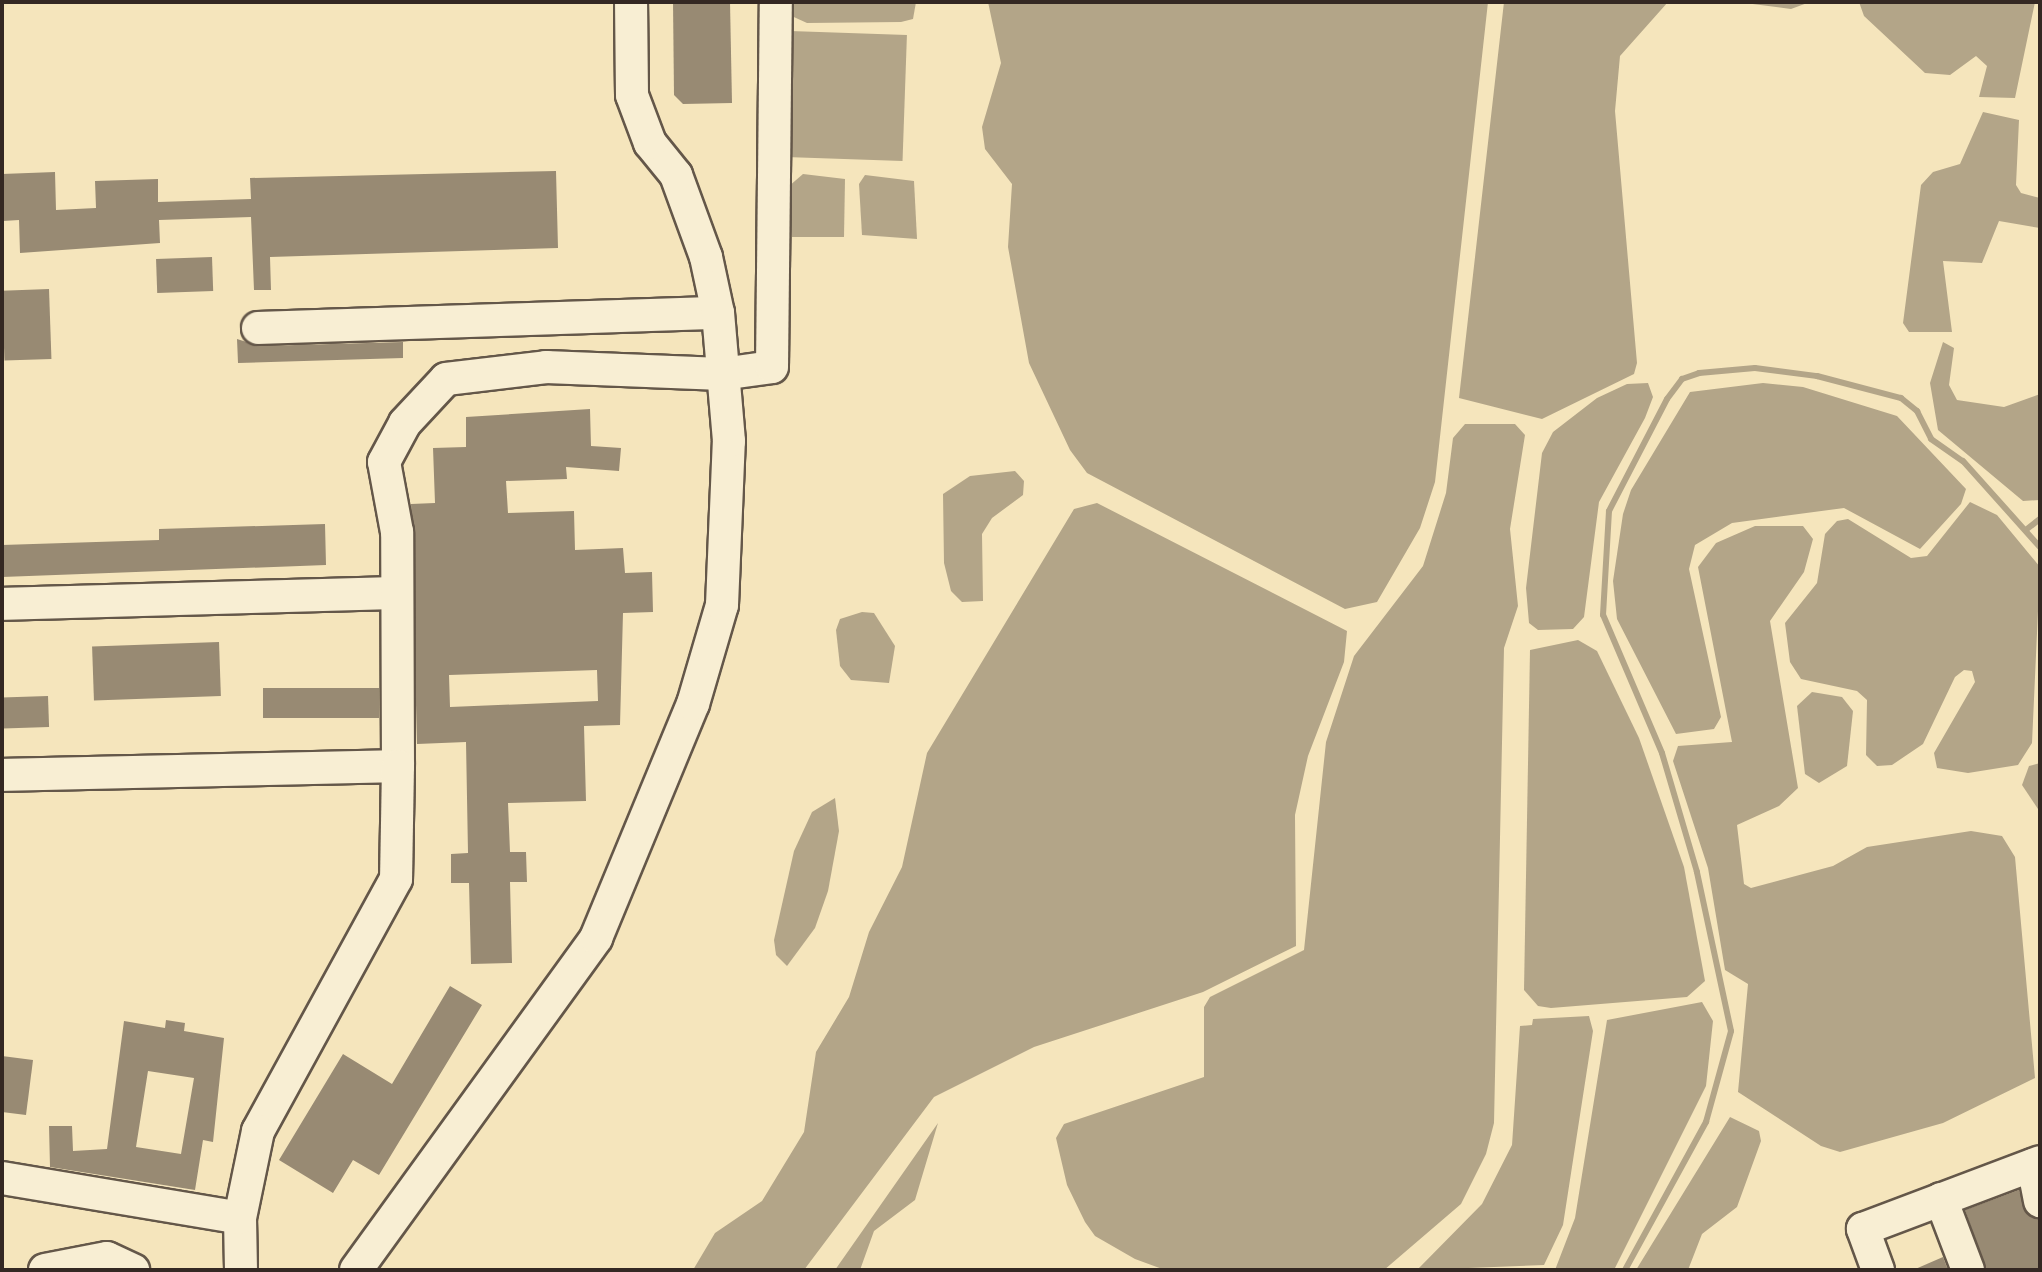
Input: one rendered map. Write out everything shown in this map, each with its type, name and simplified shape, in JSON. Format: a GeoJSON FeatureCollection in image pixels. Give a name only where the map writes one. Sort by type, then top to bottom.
{"type":"FeatureCollection","features":[{"type":"Feature","properties":{"kind":"street"},"geometry":{"type":"LineString","coordinates":[[356,1270],[596,938],[694,704],[722,605],[729,441],[718,313],[706,257],[676,175],[650,144],[632,95],[631,2]]}},
{"type":"Feature","properties":{"kind":"street"},"geometry":{"type":"LineString","coordinates":[[2,1178],[240,1243],[258,1131],[396,878],[397,532],[384,462],[405,423],[446,379],[546,367],[722,374],[772,367],[776,2]]}},
{"type":"Feature","properties":{"kind":"street"},"geometry":{"type":"LineString","coordinates":[[258,328],[718,313]]}},
{"type":"Feature","properties":{"kind":"street"},"geometry":{"type":"LineString","coordinates":[[2,604],[397,593]]}},
{"type":"Feature","properties":{"kind":"street"},"geometry":{"type":"LineString","coordinates":[[2,775],[398,766]]}},
{"type":"Feature","properties":{"kind":"street"},"geometry":{"type":"LineString","coordinates":[[1878,1270],[1863,1229],[2036,1163],[2040,1201]]}},
{"type":"Feature","properties":{"kind":"street"},"geometry":{"type":"LineString","coordinates":[[1941,1199],[1968,1270]]}},
{"type":"Feature","properties":{"kind":"street"},"geometry":{"type":"LineString","coordinates":[[45,1270],[107,1258],[133,1270]]}},
{"type":"Feature","properties":{"kind":"shaded area"},"geometry":{"type":"Polygon","coordinates":[[[785,2],[916,2],[913,19],[901,22],[807,23],[785,13],[785,2]]]}},
{"type":"Feature","properties":{"kind":"shaded area"},"geometry":{"type":"Polygon","coordinates":[[[988,2],[1488,2],[1435,482],[1420,528],[1377,602],[1345,609],[1087,473],[1070,450],[1029,363],[1008,247],[1012,184],[985,149],[982,127],[1001,63],[988,2]]]}},
{"type":"Feature","properties":{"kind":"shaded area"},"geometry":{"type":"Polygon","coordinates":[[[1504,2],[1668,2],[1620,56],[1615,111],[1637,363],[1634,374],[1542,419],[1459,398],[1504,2]]]}},
{"type":"Feature","properties":{"kind":"shaded area"},"geometry":{"type":"Polygon","coordinates":[[[1737,2],[1810,2],[1791,9],[1737,2]]]}},
{"type":"Feature","properties":{"kind":"shaded area"},"geometry":{"type":"Polygon","coordinates":[[[1859,2],[2035,2],[2015,98],[1979,97],[1987,66],[1976,56],[1950,75],[1925,73],[1864,16],[1859,2]]]}},
{"type":"Feature","properties":{"kind":"shaded area"},"geometry":{"type":"Polygon","coordinates":[[[790,31],[907,35],[903,161],[786,157],[790,31]]]}},
{"type":"Feature","properties":{"kind":"shaded area"},"geometry":{"type":"Polygon","coordinates":[[[1983,112],[2019,120],[2016,185],[2021,193],[2040,198],[2040,228],[1999,221],[1982,263],[1943,261],[1952,332],[1909,332],[1903,323],[1921,185],[1933,172],[1960,164],[1983,112]]]}},
{"type":"Feature","properties":{"kind":"shaded area"},"geometry":{"type":"Polygon","coordinates":[[[803,174],[845,179],[844,237],[792,237],[788,187],[803,174]]]}},
{"type":"Feature","properties":{"kind":"shaded area"},"geometry":{"type":"Polygon","coordinates":[[[865,175],[914,181],[917,239],[862,235],[859,184],[865,175]]]}},
{"type":"Feature","properties":{"kind":"shaded area"},"geometry":{"type":"Polygon","coordinates":[[[1943,342],[1954,348],[1949,385],[1957,400],[2004,407],[2040,394],[2040,500],[2023,501],[1938,430],[1930,383],[1943,342]]]}},
{"type":"Feature","properties":{"kind":"shaded area"},"geometry":{"type":"Polygon","coordinates":[[[1648,383],[1653,397],[1645,418],[1599,502],[1584,617],[1573,629],[1538,630],[1529,623],[1526,588],[1542,453],[1553,432],[1597,398],[1627,384],[1648,383]]]}},
{"type":"Feature","properties":{"kind":"shaded area"},"geometry":{"type":"Polygon","coordinates":[[[1763,383],[1803,387],[1897,416],[1966,489],[1961,504],[1920,549],[1844,508],[1732,523],[1695,545],[1689,569],[1721,717],[1714,729],[1676,734],[1617,619],[1613,581],[1623,514],[1631,490],[1690,392],[1763,383]]]}},
{"type":"Feature","properties":{"kind":"shaded area"},"geometry":{"type":"Polygon","coordinates":[[[1465,424],[1515,424],[1525,435],[1510,529],[1518,606],[1504,648],[1494,1123],[1486,1154],[1461,1204],[1384,1270],[1165,1270],[1135,1259],[1095,1236],[1085,1222],[1067,1185],[1056,1138],[1064,1124],[1204,1077],[1204,1007],[1210,997],[1304,950],[1326,742],[1354,656],[1423,566],[1446,493],[1453,438],[1465,424]]]}},
{"type":"Feature","properties":{"kind":"shaded area"},"geometry":{"type":"Polygon","coordinates":[[[1015,471],[1024,481],[1023,495],[992,518],[982,534],[983,601],[962,602],[951,591],[944,563],[943,494],[970,476],[1015,471]]]}},
{"type":"Feature","properties":{"kind":"shaded area"},"geometry":{"type":"Polygon","coordinates":[[[1970,502],[1997,515],[2040,567],[2032,743],[2018,765],[1968,773],[1937,768],[1934,753],[1975,682],[1972,671],[1964,670],[1955,677],[1923,744],[1892,765],[1877,766],[1866,755],[1867,700],[1857,691],[1801,679],[1790,662],[1785,623],[1817,583],[1825,534],[1837,521],[1848,519],[1911,558],[1927,556],[1970,502]]]}},
{"type":"Feature","properties":{"kind":"shaded area"},"geometry":{"type":"Polygon","coordinates":[[[1097,503],[1347,631],[1344,662],[1308,756],[1295,815],[1296,946],[1203,992],[1034,1047],[934,1097],[804,1270],[693,1270],[715,1233],[762,1201],[804,1132],[816,1052],[849,997],[869,932],[902,867],[927,753],[1074,509],[1097,503]]]}},
{"type":"Feature","properties":{"kind":"shaded area"},"geometry":{"type":"Polygon","coordinates":[[[1755,526],[1803,526],[1813,539],[1804,572],[1770,621],[1798,788],[1779,806],[1737,825],[1744,884],[1751,888],[1833,866],[1867,847],[1971,831],[2002,836],[2015,857],[2035,1078],[1943,1123],[1840,1152],[1821,1146],[1738,1092],[1748,984],[1725,970],[1708,868],[1673,761],[1678,746],[1732,742],[1698,567],[1716,543],[1755,526]]]}},
{"type":"Feature","properties":{"kind":"shaded area"},"geometry":{"type":"Polygon","coordinates":[[[862,612],[874,613],[895,646],[889,683],[851,680],[840,666],[836,630],[840,619],[862,612]]]}},
{"type":"Feature","properties":{"kind":"shaded area"},"geometry":{"type":"Polygon","coordinates":[[[1578,640],[1597,651],[1639,738],[1684,867],[1705,981],[1687,997],[1551,1008],[1538,1006],[1524,990],[1530,650],[1578,640]]]}},
{"type":"Feature","properties":{"kind":"shaded area"},"geometry":{"type":"Polygon","coordinates":[[[1812,692],[1842,697],[1853,711],[1847,766],[1819,783],[1805,774],[1797,706],[1812,692]]]}},
{"type":"Feature","properties":{"kind":"shaded area"},"geometry":{"type":"Polygon","coordinates":[[[2040,763],[2040,812],[2022,785],[2029,766],[2040,763]]]}},
{"type":"Feature","properties":{"kind":"shaded area"},"geometry":{"type":"Polygon","coordinates":[[[835,798],[839,831],[828,891],[815,928],[787,966],[776,955],[774,940],[794,851],[812,812],[835,798]]]}},
{"type":"Feature","properties":{"kind":"shaded area"},"geometry":{"type":"Polygon","coordinates":[[[1702,1002],[1713,1021],[1706,1086],[1614,1270],[1555,1270],[1575,1218],[1607,1020],[1702,1002]]]}},
{"type":"Feature","properties":{"kind":"shaded area"},"geometry":{"type":"Polygon","coordinates":[[[1589,1016],[1593,1031],[1563,1225],[1544,1265],[1417,1270],[1482,1204],[1512,1145],[1520,1026],[1532,1025],[1533,1019],[1589,1016]]]}},
{"type":"Feature","properties":{"kind":"shaded area"},"geometry":{"type":"Polygon","coordinates":[[[1730,1117],[1759,1131],[1761,1141],[1737,1207],[1702,1234],[1688,1270],[1636,1270],[1730,1117]]]}},
{"type":"Feature","properties":{"kind":"shaded area"},"geometry":{"type":"Polygon","coordinates":[[[938,1123],[915,1200],[874,1231],[860,1270],[835,1270],[938,1123]]]}},
{"type":"Feature","properties":{"kind":"building"},"geometry":{"type":"Polygon","coordinates":[[[673,2],[730,2],[732,103],[683,104],[674,95],[673,2]]]}},
{"type":"Feature","properties":{"kind":"building"},"geometry":{"type":"Polygon","coordinates":[[[556,171],[558,248],[270,257],[271,290],[254,290],[251,217],[159,220],[160,243],[20,253],[19,220],[3,221],[2,174],[55,172],[56,210],[96,208],[95,181],[158,179],[158,202],[251,199],[250,178],[556,171]]]}},
{"type":"Feature","properties":{"kind":"building"},"geometry":{"type":"Polygon","coordinates":[[[212,257],[213,291],[157,293],[156,259],[212,257]]]}},
{"type":"Feature","properties":{"kind":"building"},"geometry":{"type":"Polygon","coordinates":[[[49,289],[51,359],[4,361],[2,291],[49,289]]]}},
{"type":"Feature","properties":{"kind":"building"},"geometry":{"type":"Polygon","coordinates":[[[237,339],[259,346],[403,342],[403,358],[238,363],[237,339]]]}},
{"type":"Feature","properties":{"kind":"building"},"geometry":{"type":"Polygon","coordinates":[[[590,409],[591,446],[621,448],[619,471],[566,467],[567,479],[506,481],[508,513],[574,511],[575,550],[623,548],[625,573],[652,572],[653,612],[623,613],[620,725],[584,726],[586,801],[508,803],[510,852],[526,852],[527,882],[510,882],[512,963],[471,964],[469,883],[451,883],[451,854],[468,853],[466,742],[417,744],[411,504],[435,503],[433,448],[466,447],[466,417],[590,409]],[[597,670],[449,675],[450,707],[598,701],[597,670]]]}},
{"type":"Feature","properties":{"kind":"building"},"geometry":{"type":"Polygon","coordinates":[[[325,524],[326,565],[2,577],[2,545],[159,540],[159,529],[325,524]]]}},
{"type":"Feature","properties":{"kind":"building"},"geometry":{"type":"Polygon","coordinates":[[[219,642],[221,696],[94,700],[92,646],[219,642]]]}},
{"type":"Feature","properties":{"kind":"building"},"geometry":{"type":"Polygon","coordinates":[[[263,688],[379,688],[379,718],[263,718],[263,688]]]}},
{"type":"Feature","properties":{"kind":"building"},"geometry":{"type":"Polygon","coordinates":[[[48,696],[49,727],[3,729],[2,698],[48,696]]]}},
{"type":"Feature","properties":{"kind":"building"},"geometry":{"type":"Polygon","coordinates":[[[450,986],[482,1005],[379,1175],[353,1160],[333,1193],[279,1160],[343,1054],[392,1084],[450,986]]]}},
{"type":"Feature","properties":{"kind":"building"},"geometry":{"type":"Polygon","coordinates":[[[166,1020],[185,1023],[184,1031],[224,1038],[213,1142],[203,1140],[195,1190],[50,1167],[49,1126],[72,1126],[73,1151],[107,1149],[124,1021],[165,1028],[166,1020]],[[148,1071],[136,1147],[181,1154],[194,1078],[148,1071]]]}},
{"type":"Feature","properties":{"kind":"building"},"geometry":{"type":"Polygon","coordinates":[[[2,1056],[33,1060],[26,1115],[2,1112],[2,1056]]]}},
{"type":"Feature","properties":{"kind":"building"},"geometry":{"type":"Polygon","coordinates":[[[2019,1190],[2026,1212],[2040,1219],[2040,1270],[1986,1270],[1965,1210],[2019,1190]]]}},
{"type":"Feature","properties":{"kind":"building"},"geometry":{"type":"Polygon","coordinates":[[[1943,1257],[1948,1270],[1913,1270],[1943,1257]]]}},
{"type":"Feature","properties":{"kind":"waterway"},"geometry":{"type":"LineString","coordinates":[[1625,1270],[1706,1122],[1731,1031],[1697,872],[1662,753],[1603,615],[1609,511],[1667,399],[1682,379],[1699,373],[1755,368],[1817,376],[1901,398],[1917,411],[1931,439],[1963,461],[2040,547]]}},
{"type":"Feature","properties":{"kind":"waterway"},"geometry":{"type":"LineString","coordinates":[[2027,529],[2040,519]]}}]}
